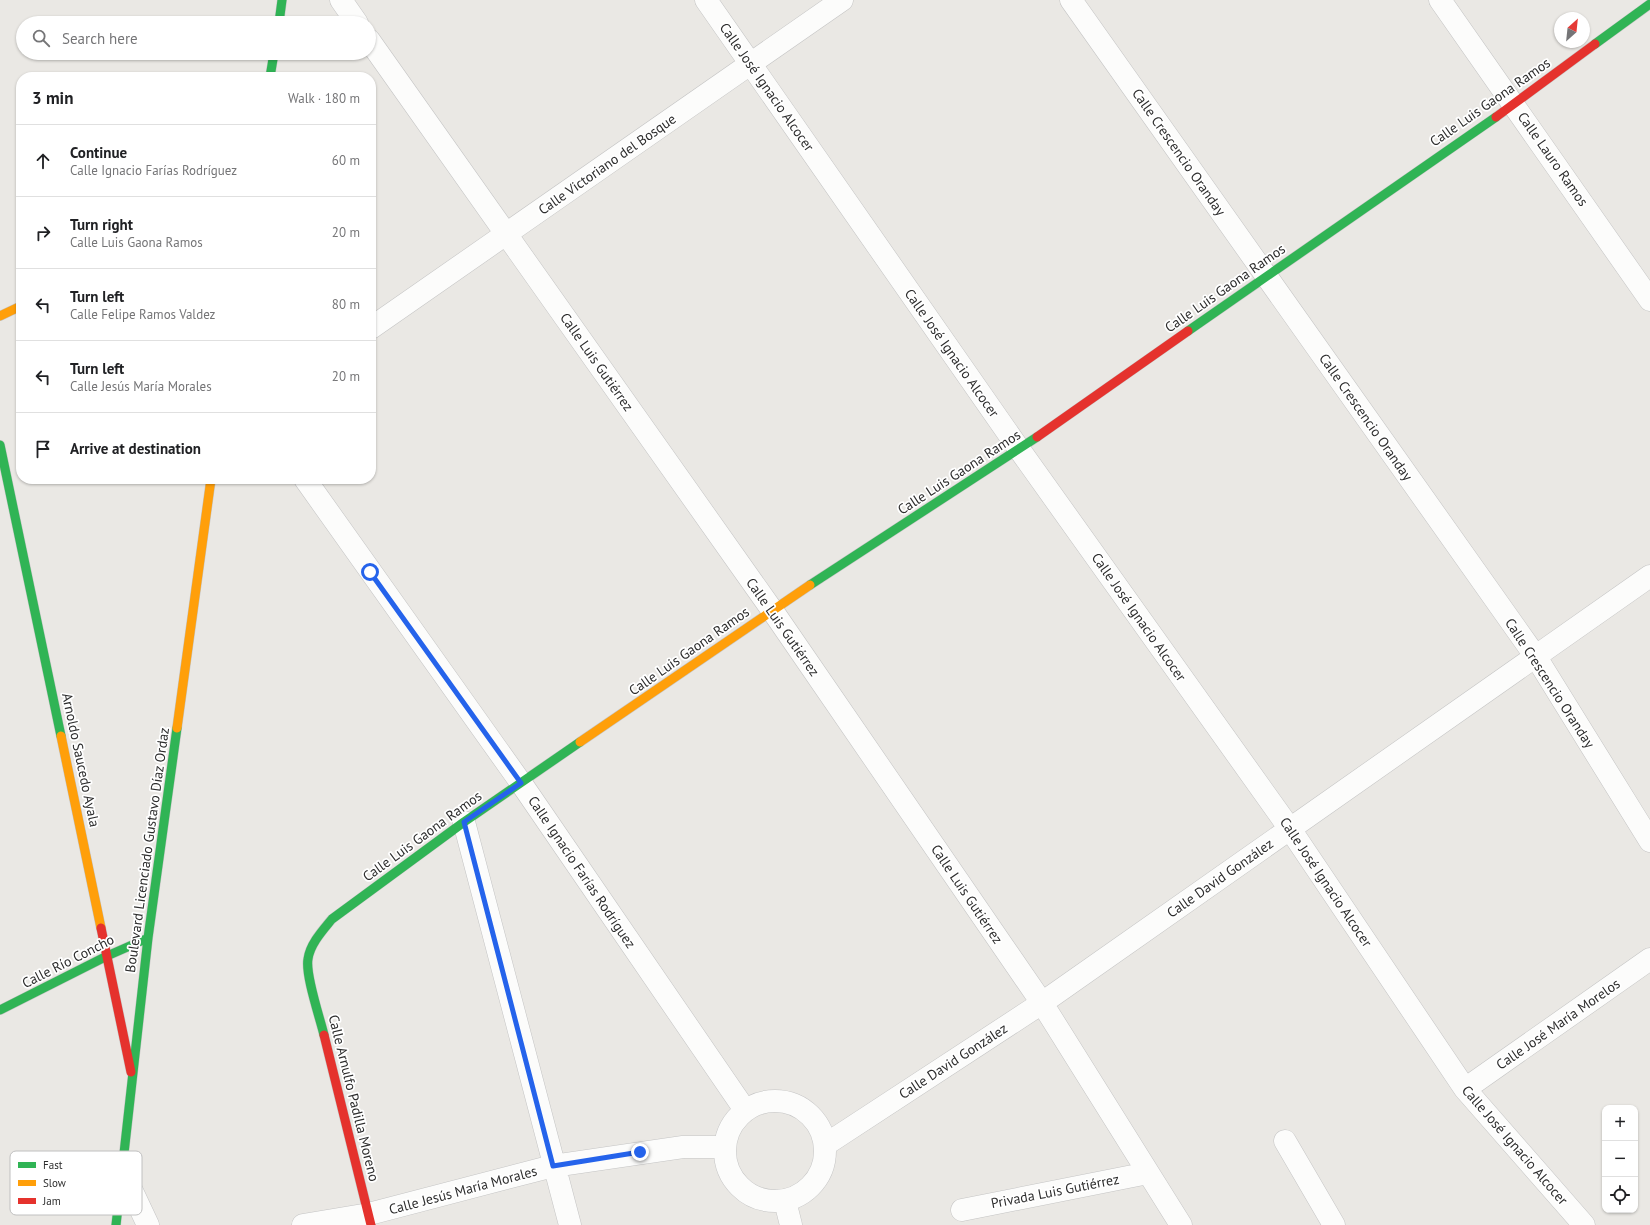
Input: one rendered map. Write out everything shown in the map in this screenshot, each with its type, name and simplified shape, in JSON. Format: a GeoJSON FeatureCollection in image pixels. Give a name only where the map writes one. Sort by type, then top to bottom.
{"type":"FeatureCollection","features":[{"type":"Feature","properties":{"kind":"street"},"geometry":{"type":"LineString","coordinates":[[280,16],[282,0]]}},
{"type":"Feature","properties":{"kind":"street"},"geometry":{"type":"LineString","coordinates":[[341,0],[352,16]]}},
{"type":"Feature","properties":{"kind":"street","name":"Calle José Ignacio Alcocer"},"geometry":{"type":"LineString","coordinates":[[706,0],[1019,449],[1290,829],[1465,1089],[1584,1225]]}},
{"type":"Feature","properties":{"kind":"street","name":"Calle Victoriano del Bosque"},"geometry":{"type":"LineString","coordinates":[[376,325],[752,65],[842,0]]}},
{"type":"Feature","properties":{"kind":"street","name":"Calle Crescencio Oranday"},"geometry":{"type":"LineString","coordinates":[[1071,0],[1536,657],[1650,841]]}},
{"type":"Feature","properties":{"kind":"street","name":"Calle Lauro Ramos"},"geometry":{"type":"LineString","coordinates":[[1440,0],[1650,300]]}},
{"type":"Feature","properties":{"kind":"street","name":"Calle Luis Gaona Ramos"},"geometry":{"type":"LineString","coordinates":[[310,977],[308,959],[317,939],[332,919],[464,822],[772,610],[1019,449],[1514,104],[1650,4]]}},
{"type":"Feature","properties":{"kind":"street","name":"Calle Luis Gutiérrez"},"geometry":{"type":"LineString","coordinates":[[376,50],[772,610],[1042,1003],[1181,1225]]}},
{"type":"Feature","properties":{"kind":"street"},"geometry":{"type":"LineString","coordinates":[[271,72],[273,60]]}},
{"type":"Feature","properties":{"kind":"street"},"geometry":{"type":"LineString","coordinates":[[0,316],[16,308]]}},
{"type":"Feature","properties":{"kind":"street","name":"Arnoldo Saucedo Ayala"},"geometry":{"type":"LineString","coordinates":[[0,445],[133,1081]]}},
{"type":"Feature","properties":{"kind":"street","name":"Boulevard Licenciado Gustavo Díaz Ordaz"},"geometry":{"type":"LineString","coordinates":[[125,1151],[148,938],[211,484]]}},
{"type":"Feature","properties":{"kind":"street","name":"Calle Ignacio Farías Rodríguez"},"geometry":{"type":"LineString","coordinates":[[308,484],[521,783],[745,1110]]}},
{"type":"Feature","properties":{"kind":"street","name":"Calle David González"},"geometry":{"type":"LineString","coordinates":[[825,1145],[1042,1003],[1650,576]]}},
{"type":"Feature","properties":{"kind":"street"},"geometry":{"type":"LineString","coordinates":[[464,822],[553,1166],[570,1225]]}},
{"type":"Feature","properties":{"kind":"street","name":"Calle Río Concho"},"geometry":{"type":"LineString","coordinates":[[0,1010],[107,956],[148,938]]}},
{"type":"Feature","properties":{"kind":"street","name":"Calle José María Morelos"},"geometry":{"type":"LineString","coordinates":[[1465,1089],[1650,959]]}},
{"type":"Feature","properties":{"kind":"street","name":"Calle Arnulfo Padilla Moreno"},"geometry":{"type":"LineString","coordinates":[[310,977],[370,1220]]}},
{"type":"Feature","properties":{"kind":"street"},"geometry":{"type":"LineString","coordinates":[[764,1102],[785,1102],[804,1110],[818,1125],[825,1145],[824,1164],[816,1181],[803,1194],[785,1201],[762,1201],[741,1189],[727,1170],[724,1147],[730,1126],[745,1110],[764,1102]]}},
{"type":"Feature","properties":{"kind":"street"},"geometry":{"type":"LineString","coordinates":[[1285,1141],[1334,1225]]}},
{"type":"Feature","properties":{"kind":"street","name":"Calle Jesús María Morales"},"geometry":{"type":"LineString","coordinates":[[303,1225],[370,1220],[553,1166],[683,1147],[724,1147]]}},
{"type":"Feature","properties":{"kind":"street","name":"Privada Luis Gutiérrez"},"geometry":{"type":"LineString","coordinates":[[962,1210],[1148,1173]]}},
{"type":"Feature","properties":{"kind":"street"},"geometry":{"type":"LineString","coordinates":[[785,1201],[791,1225]]}},
{"type":"Feature","properties":{"kind":"street"},"geometry":{"type":"LineString","coordinates":[[142,1212],[148,1225]]}},
{"type":"Feature","properties":{"kind":"street","name":"Boulevard Licenciado Gustavo Díaz Ordaz"},"geometry":{"type":"LineString","coordinates":[[116,1225],[117,1215]]}},
{"type":"Feature","properties":{"kind":"traffic: fast"},"geometry":{"type":"LineString","coordinates":[[280,16],[282,0]]}},
{"type":"Feature","properties":{"kind":"traffic: fast"},"geometry":{"type":"LineString","coordinates":[[1595,44],[1650,4]]}},
{"type":"Feature","properties":{"kind":"traffic: fast"},"geometry":{"type":"LineString","coordinates":[[271,72],[273,60]]}},
{"type":"Feature","properties":{"kind":"traffic: fast"},"geometry":{"type":"LineString","coordinates":[[1188,331],[1496,117]]}},
{"type":"Feature","properties":{"kind":"traffic: fast"},"geometry":{"type":"LineString","coordinates":[[810,585],[1037,437]]}},
{"type":"Feature","properties":{"kind":"traffic: fast"},"geometry":{"type":"LineString","coordinates":[[0,445],[61,736]]}},
{"type":"Feature","properties":{"kind":"traffic: fast"},"geometry":{"type":"LineString","coordinates":[[124,1151],[148,938],[177,728]]}},
{"type":"Feature","properties":{"kind":"traffic: fast"},"geometry":{"type":"LineString","coordinates":[[324,1035],[311,986],[308,959],[311,948],[332,919],[464,822],[580,742]]}},
{"type":"Feature","properties":{"kind":"traffic: fast"},"geometry":{"type":"LineString","coordinates":[[0,1010],[107,956],[148,938]]}},
{"type":"Feature","properties":{"kind":"traffic: fast"},"geometry":{"type":"LineString","coordinates":[[116,1225],[117,1215]]}},
{"type":"Feature","properties":{"kind":"traffic: slow"},"geometry":{"type":"LineString","coordinates":[[0,316],[16,308]]}},
{"type":"Feature","properties":{"kind":"traffic: slow"},"geometry":{"type":"LineString","coordinates":[[177,728],[210,484]]}},
{"type":"Feature","properties":{"kind":"traffic: slow"},"geometry":{"type":"LineString","coordinates":[[580,742],[810,585]]}},
{"type":"Feature","properties":{"kind":"traffic: slow"},"geometry":{"type":"LineString","coordinates":[[61,736],[101,928]]}},
{"type":"Feature","properties":{"kind":"traffic: jam"},"geometry":{"type":"LineString","coordinates":[[1496,117],[1595,44]]}},
{"type":"Feature","properties":{"kind":"traffic: jam"},"geometry":{"type":"LineString","coordinates":[[1037,437],[1188,331]]}},
{"type":"Feature","properties":{"kind":"traffic: jam"},"geometry":{"type":"LineString","coordinates":[[101,928],[131,1072]]}},
{"type":"Feature","properties":{"kind":"traffic: jam"},"geometry":{"type":"LineString","coordinates":[[324,1035],[371,1225]]}},
{"type":"Feature","properties":{"kind":"route"},"geometry":{"type":"LineString","coordinates":[[370,572],[521,783],[464,822],[553,1166],[640,1152]]}}]}
